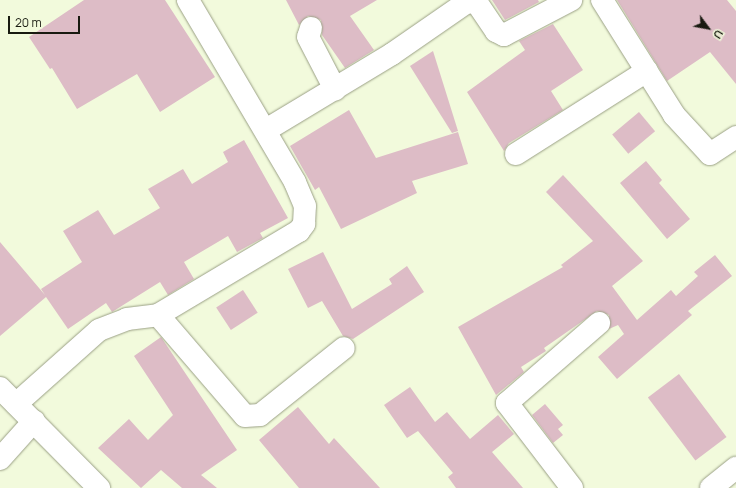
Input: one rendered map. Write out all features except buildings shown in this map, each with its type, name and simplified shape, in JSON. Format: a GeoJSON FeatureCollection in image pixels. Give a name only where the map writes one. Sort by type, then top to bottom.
{"type":"FeatureCollection","features":[{"type":"Feature","properties":{"kind":"street"},"geometry":{"type":"LineString","coordinates":[[16,404],[99,330],[127,319],[158,314],[298,231],[304,224],[305,206],[266,130],[188,0]]}},
{"type":"Feature","properties":{"kind":"street"},"geometry":{"type":"LineString","coordinates":[[266,130],[392,54],[467,2],[477,3],[496,31],[504,35],[571,0]]}},
{"type":"Feature","properties":{"kind":"street"},"geometry":{"type":"LineString","coordinates":[[602,0],[674,115],[710,154],[736,137]]}},
{"type":"Feature","properties":{"kind":"street"},"geometry":{"type":"LineString","coordinates":[[311,28],[308,37],[334,89]]}},
{"type":"Feature","properties":{"kind":"street"},"geometry":{"type":"LineString","coordinates":[[516,154],[647,71]]}},
{"type":"Feature","properties":{"kind":"street"},"geometry":{"type":"LineString","coordinates":[[158,314],[245,416],[260,415],[344,348]]}},
{"type":"Feature","properties":{"kind":"street"},"geometry":{"type":"LineString","coordinates":[[572,488],[507,403],[599,323]]}},
{"type":"Feature","properties":{"kind":"street"},"geometry":{"type":"LineString","coordinates":[[0,388],[99,488]]}},
{"type":"Feature","properties":{"kind":"street"},"geometry":{"type":"LineString","coordinates":[[0,459],[34,421]]}},
{"type":"Feature","properties":{"kind":"street"},"geometry":{"type":"LineString","coordinates":[[711,488],[736,468]]}}]}
